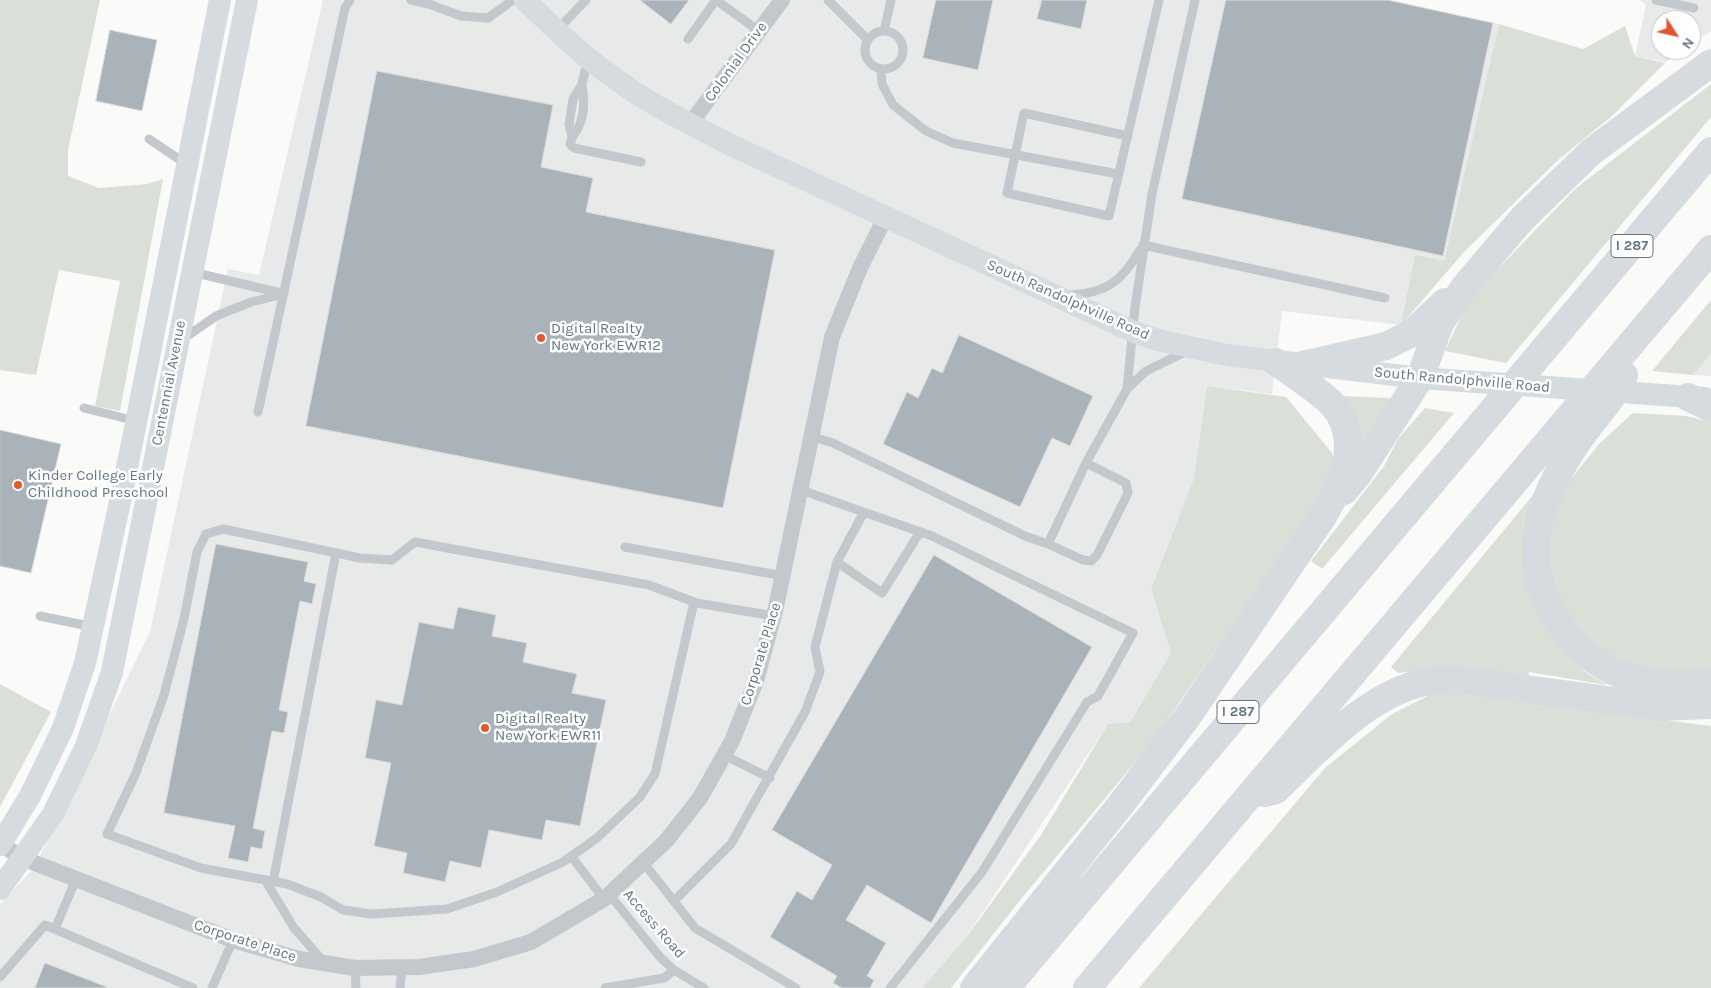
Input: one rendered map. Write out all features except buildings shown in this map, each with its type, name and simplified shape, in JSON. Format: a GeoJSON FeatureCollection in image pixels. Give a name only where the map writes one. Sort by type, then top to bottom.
{"type":"FeatureCollection","features":[{"type":"Feature","properties":{"kind":"highway"},"geometry":{"type":"LineString","coordinates":[[1324,515],[1359,473],[1420,378],[1440,323],[1466,285],[1522,219],[1591,152],[1711,63]]}},
{"type":"Feature","properties":{"kind":"highway","name":"I 287"},"geometry":{"type":"LineString","coordinates":[[1006,988],[1711,151]]}},
{"type":"Feature","properties":{"kind":"highway"},"geometry":{"type":"LineString","coordinates":[[1087,988],[1247,798],[1561,444],[1622,380],[1634,340],[1711,249]]}},
{"type":"Feature","properties":{"kind":"highway"},"geometry":{"type":"LineString","coordinates":[[1303,365],[1386,346],[1412,333],[1466,285]]}},
{"type":"Feature","properties":{"kind":"highway"},"geometry":{"type":"LineString","coordinates":[[974,988],[1176,732],[1324,515],[1340,488],[1347,468],[1347,435],[1343,422],[1333,406],[1276,362]]}},
{"type":"Feature","properties":{"kind":"highway"},"geometry":{"type":"LineString","coordinates":[[1561,444],[1552,483],[1542,506],[1534,555],[1544,592],[1558,620],[1582,651],[1610,670],[1639,681],[1663,685],[1711,681]]}},
{"type":"Feature","properties":{"kind":"highway"},"geometry":{"type":"LineString","coordinates":[[1247,798],[1276,790],[1356,716],[1381,700],[1430,681],[1461,680],[1659,707],[1711,705]]}},
{"type":"Feature","properties":{"kind":"main road","name":"Centennial Avenue"},"geometry":{"type":"LineString","coordinates":[[0,844],[30,796],[63,728],[85,663],[137,421],[220,0]]}},
{"type":"Feature","properties":{"kind":"main road","name":"Centennial Avenue"},"geometry":{"type":"LineString","coordinates":[[0,889],[53,814],[86,746],[112,672],[247,0]]}},
{"type":"Feature","properties":{"kind":"main road","name":"South Randolphville Road"},"geometry":{"type":"LineString","coordinates":[[525,0],[588,59],[648,100],[690,124],[1134,332],[1193,349],[1276,362],[1420,378],[1703,401]]}},
{"type":"Feature","properties":{"kind":"street","name":"Colonial Drive"},"geometry":{"type":"LineString","coordinates":[[690,124],[782,0]]}},
{"type":"Feature","properties":{"kind":"street","name":"Corporate Place"},"geometry":{"type":"LineString","coordinates":[[0,844],[22,858],[233,940],[276,954],[355,968],[402,968],[474,959],[531,942],[607,896],[666,841],[700,798],[724,755],[756,681],[783,576],[810,436],[832,336],[860,268],[886,216]]}},
{"type":"Feature","properties":{"kind":"lane"},"geometry":{"type":"LineString","coordinates":[[258,412],[345,8],[350,0]]}},
{"type":"Feature","properties":{"kind":"lane"},"geometry":{"type":"LineString","coordinates":[[412,0],[429,4],[460,16],[488,18],[513,0]]}},
{"type":"Feature","properties":{"kind":"lane"},"geometry":{"type":"LineString","coordinates":[[557,31],[586,0]]}},
{"type":"Feature","properties":{"kind":"lane"},"geometry":{"type":"LineString","coordinates":[[688,39],[716,0],[759,31]]}},
{"type":"Feature","properties":{"kind":"lane"},"geometry":{"type":"LineString","coordinates":[[828,0],[868,40]]}},
{"type":"Feature","properties":{"kind":"lane"},"geometry":{"type":"LineString","coordinates":[[884,31],[891,0]]}},
{"type":"Feature","properties":{"kind":"lane"},"geometry":{"type":"LineString","coordinates":[[1128,136],[1024,113],[1007,193],[1109,216],[1118,174],[1128,136],[1159,0]]}},
{"type":"Feature","properties":{"kind":"lane"},"geometry":{"type":"LineString","coordinates":[[1127,389],[1143,245],[1152,194],[1195,0]]}},
{"type":"Feature","properties":{"kind":"lane"},"geometry":{"type":"LineString","coordinates":[[1656,0],[1694,8]]}},
{"type":"Feature","properties":{"kind":"lane"},"geometry":{"type":"LineString","coordinates":[[884,31],[890,32],[900,40],[903,52],[898,63],[881,70],[870,64],[864,52],[868,40],[877,32],[884,31]]}},
{"type":"Feature","properties":{"kind":"lane"},"geometry":{"type":"LineString","coordinates":[[588,59],[582,84],[573,98],[569,124],[572,137],[570,144],[574,148],[641,162]]}},
{"type":"Feature","properties":{"kind":"lane"},"geometry":{"type":"LineString","coordinates":[[881,70],[882,84],[893,105],[926,131],[953,142],[1118,174]]}},
{"type":"Feature","properties":{"kind":"lane"},"geometry":{"type":"LineString","coordinates":[[150,139],[187,164]]}},
{"type":"Feature","properties":{"kind":"lane"},"geometry":{"type":"LineString","coordinates":[[1057,296],[1100,291],[1116,282],[1129,268],[1143,245]]}},
{"type":"Feature","properties":{"kind":"lane"},"geometry":{"type":"LineString","coordinates":[[1143,245],[1385,298]]}},
{"type":"Feature","properties":{"kind":"lane"},"geometry":{"type":"LineString","coordinates":[[192,272],[284,294]]}},
{"type":"Feature","properties":{"kind":"lane"},"geometry":{"type":"LineString","coordinates":[[178,343],[216,316],[251,302],[284,294]]}},
{"type":"Feature","properties":{"kind":"lane"},"geometry":{"type":"LineString","coordinates":[[1048,544],[1086,463],[1127,389],[1146,371],[1193,349]]}},
{"type":"Feature","properties":{"kind":"lane"},"geometry":{"type":"LineString","coordinates":[[84,408],[137,421]]}},
{"type":"Feature","properties":{"kind":"lane"},"geometry":{"type":"LineString","coordinates":[[810,436],[833,443],[1025,536],[1048,544],[1082,560],[1091,561],[1097,555],[1128,493],[1126,483],[1086,463]]}},
{"type":"Feature","properties":{"kind":"lane"},"geometry":{"type":"LineString","coordinates":[[801,490],[920,532],[1133,634],[1098,696],[1087,702],[982,872],[890,988]]}},
{"type":"Feature","properties":{"kind":"lane"},"geometry":{"type":"LineString","coordinates":[[674,901],[731,844],[770,778],[805,712],[820,672],[815,647],[838,562],[864,512]]}},
{"type":"Feature","properties":{"kind":"lane"},"geometry":{"type":"LineString","coordinates":[[694,602],[655,774],[640,797],[597,838],[571,856],[497,892],[447,909],[372,914],[343,910],[321,897],[269,881],[202,868],[107,834],[136,773],[164,696],[184,619],[197,552],[206,534],[223,529],[360,558],[392,560],[415,542],[649,585],[694,602],[774,616]]}},
{"type":"Feature","properties":{"kind":"lane"},"geometry":{"type":"LineString","coordinates":[[838,562],[882,593],[920,532]]}},
{"type":"Feature","properties":{"kind":"lane"},"geometry":{"type":"LineString","coordinates":[[625,547],[783,576]]}},
{"type":"Feature","properties":{"kind":"lane"},"geometry":{"type":"LineString","coordinates":[[325,963],[294,928],[269,881],[336,553]]}},
{"type":"Feature","properties":{"kind":"lane"},"geometry":{"type":"LineString","coordinates":[[40,616],[93,627]]}},
{"type":"Feature","properties":{"kind":"lane"},"geometry":{"type":"LineString","coordinates":[[724,755],[770,778]]}},
{"type":"Feature","properties":{"kind":"lane","name":"Access Road"},"geometry":{"type":"LineString","coordinates":[[571,856],[660,957],[674,970],[704,988]]}},
{"type":"Feature","properties":{"kind":"lane"},"geometry":{"type":"LineString","coordinates":[[643,862],[695,928],[796,988]]}},
{"type":"Feature","properties":{"kind":"lane"},"geometry":{"type":"LineString","coordinates":[[55,929],[76,879]]}},
{"type":"Feature","properties":{"kind":"lane"},"geometry":{"type":"LineString","coordinates":[[0,977],[45,925],[193,988]]}},
{"type":"Feature","properties":{"kind":"lane"},"geometry":{"type":"LineString","coordinates":[[212,988],[233,940]]}},
{"type":"Feature","properties":{"kind":"lane"},"geometry":{"type":"LineString","coordinates":[[355,968],[356,988]]}},
{"type":"Feature","properties":{"kind":"lane"},"geometry":{"type":"LineString","coordinates":[[400,988],[402,968]]}},
{"type":"Feature","properties":{"kind":"lane"},"geometry":{"type":"LineString","coordinates":[[605,988],[664,978],[674,970]]}},
{"type":"Feature","properties":{"kind":"shaded area"},"geometry":{"type":"Polygon","coordinates":[[[0,0],[100,0],[68,150],[68,176],[99,188],[147,184],[163,179],[120,411],[95,406],[120,281],[59,270],[36,375],[0,370],[0,0]]]}},
{"type":"Feature","properties":{"kind":"shaded area"},"geometry":{"type":"Polygon","coordinates":[[[323,0],[1388,0],[1499,24],[1444,261],[1401,325],[1282,311],[1272,394],[1207,386],[1194,478],[1151,589],[1171,653],[1130,722],[1108,724],[965,939],[922,988],[0,988],[0,904],[34,868],[150,632],[228,269],[259,275],[323,0]]]}},
{"type":"Feature","properties":{"kind":"shaded area"},"geometry":{"type":"Polygon","coordinates":[[[1640,0],[1711,0],[1711,31],[1701,38],[1701,10],[1651,10],[1651,59],[1635,56],[1646,5],[1640,0]]]}},
{"type":"Feature","properties":{"kind":"shaded area"},"geometry":{"type":"Polygon","coordinates":[[[1499,24],[1583,49],[1625,26],[1635,56],[1665,63],[1613,115],[1557,161],[1464,252],[1401,325],[1415,255],[1444,261],[1499,24]]]}},
{"type":"Feature","properties":{"kind":"shaded area"},"geometry":{"type":"Polygon","coordinates":[[[1711,84],[1711,117],[1506,363],[1445,351],[1469,299],[1575,189],[1711,84]]]}},
{"type":"Feature","properties":{"kind":"shaded area"},"geometry":{"type":"Polygon","coordinates":[[[1711,300],[1711,353],[1693,375],[1652,371],[1711,300]]]}},
{"type":"Feature","properties":{"kind":"shaded area"},"geometry":{"type":"Polygon","coordinates":[[[1711,353],[1711,376],[1693,375],[1711,353]]]}},
{"type":"Feature","properties":{"kind":"shaded area"},"geometry":{"type":"Polygon","coordinates":[[[1207,386],[1286,397],[1332,453],[1336,468],[1332,482],[1152,742],[1021,899],[951,988],[922,988],[965,939],[1041,835],[1108,724],[1130,722],[1171,653],[1151,589],[1194,478],[1207,386]]]}},
{"type":"Feature","properties":{"kind":"shaded area"},"geometry":{"type":"Polygon","coordinates":[[[1344,396],[1389,398],[1392,401],[1357,463],[1343,398],[1344,396]]]}},
{"type":"Feature","properties":{"kind":"shaded area"},"geometry":{"type":"Polygon","coordinates":[[[1425,408],[1454,413],[1322,569],[1311,561],[1384,466],[1398,439],[1425,408]]]}},
{"type":"Feature","properties":{"kind":"shaded area"},"geometry":{"type":"Polygon","coordinates":[[[1633,413],[1686,416],[1711,422],[1711,670],[1657,676],[1595,648],[1553,592],[1546,558],[1558,495],[1599,444],[1633,413]]]}},
{"type":"Feature","properties":{"kind":"shaded area"},"geometry":{"type":"Polygon","coordinates":[[[1542,484],[1533,507],[1574,653],[1570,658],[1588,674],[1607,685],[1529,672],[1528,677],[1451,668],[1398,673],[1391,667],[1542,484]]]}},
{"type":"Feature","properties":{"kind":"shaded area"},"geometry":{"type":"Polygon","coordinates":[[[0,684],[51,712],[0,807],[0,684]]]}},
{"type":"Feature","properties":{"kind":"shaded area"},"geometry":{"type":"Polygon","coordinates":[[[1438,691],[1711,726],[1711,988],[1139,988],[1325,768],[1392,714],[1438,691]]]}},
{"type":"Feature","properties":{"kind":"place","name":"Digital Realty New York EWR12"},"geometry":{"type":"Point","coordinates":[541,338]}},
{"type":"Feature","properties":{"kind":"place","name":"Kinder College Early Childhood Preschool"},"geometry":{"type":"Point","coordinates":[18,485]}},
{"type":"Feature","properties":{"kind":"place","name":"Digital Realty New York EWR11"},"geometry":{"type":"Point","coordinates":[485,728]}}]}
